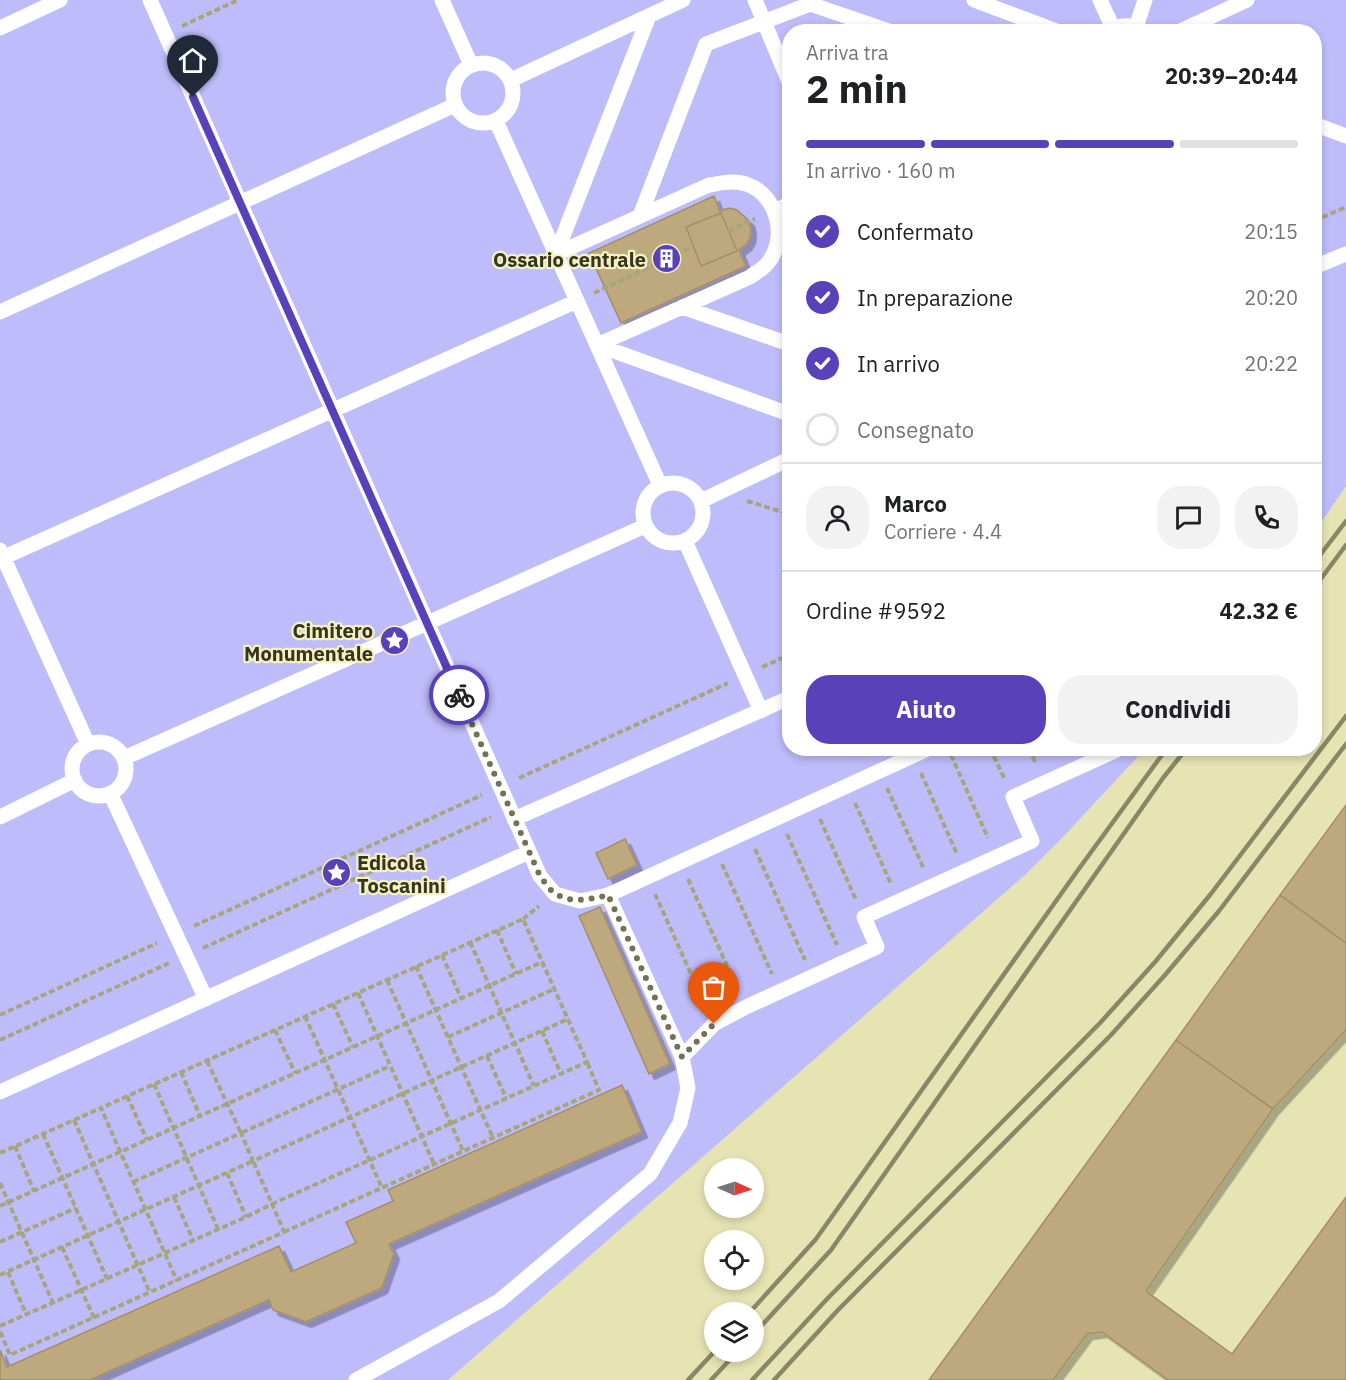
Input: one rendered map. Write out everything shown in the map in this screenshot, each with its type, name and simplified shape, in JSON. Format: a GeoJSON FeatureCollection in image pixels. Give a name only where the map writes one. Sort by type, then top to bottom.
{"type":"FeatureCollection","features":[{"type":"Feature","properties":{"kind":"lane"},"geometry":{"type":"LineString","coordinates":[[0,28],[60,0]]}},
{"type":"Feature","properties":{"kind":"lane"},"geometry":{"type":"LineString","coordinates":[[150,0],[529,852],[540,876],[555,894],[580,901],[608,895],[913,756]]}},
{"type":"Feature","properties":{"kind":"lane"},"geometry":{"type":"LineString","coordinates":[[442,0],[471,65]]}},
{"type":"Feature","properties":{"kind":"lane"},"geometry":{"type":"LineString","coordinates":[[511,80],[683,0]]}},
{"type":"Feature","properties":{"kind":"lane"},"geometry":{"type":"LineString","coordinates":[[755,0],[782,65]]}},
{"type":"Feature","properties":{"kind":"lane"},"geometry":{"type":"LineString","coordinates":[[974,0],[1038,24]]}},
{"type":"Feature","properties":{"kind":"lane"},"geometry":{"type":"LineString","coordinates":[[1100,0],[1109,24]]}},
{"type":"Feature","properties":{"kind":"lane"},"geometry":{"type":"LineString","coordinates":[[1141,24],[1145,0]]}},
{"type":"Feature","properties":{"kind":"lane"},"geometry":{"type":"LineString","coordinates":[[1195,24],[1247,0]]}},
{"type":"Feature","properties":{"kind":"lane"},"geometry":{"type":"LineString","coordinates":[[640,216],[706,44],[810,4],[869,24]]}},
{"type":"Feature","properties":{"kind":"lane"},"geometry":{"type":"LineString","coordinates":[[556,254],[649,16]]}},
{"type":"Feature","properties":{"kind":"lane"},"geometry":{"type":"LineString","coordinates":[[480,62],[490,63],[506,72],[511,80],[513,99],[510,108],[496,121],[477,123],[461,113],[455,105],[453,96],[457,78],[471,65],[480,62]]}},
{"type":"Feature","properties":{"kind":"lane"},"geometry":{"type":"LineString","coordinates":[[0,312],[455,105]]}},
{"type":"Feature","properties":{"kind":"lane"},"geometry":{"type":"LineString","coordinates":[[496,121],[660,485]]}},
{"type":"Feature","properties":{"kind":"lane"},"geometry":{"type":"LineString","coordinates":[[1322,127],[1346,136]]}},
{"type":"Feature","properties":{"kind":"lane"},"geometry":{"type":"LineString","coordinates":[[556,254],[709,185],[728,181],[747,184],[782,208],[776,249],[766,266],[750,277],[597,345]]}},
{"type":"Feature","properties":{"kind":"lane"},"geometry":{"type":"LineString","coordinates":[[1322,264],[1346,254]]}},
{"type":"Feature","properties":{"kind":"lane"},"geometry":{"type":"LineString","coordinates":[[88,744],[1,555],[333,411],[577,301]]}},
{"type":"Feature","properties":{"kind":"lane"},"geometry":{"type":"LineString","coordinates":[[682,307],[782,342]]}},
{"type":"Feature","properties":{"kind":"lane"},"geometry":{"type":"LineString","coordinates":[[597,345],[782,411]]}},
{"type":"Feature","properties":{"kind":"lane"},"geometry":{"type":"LineString","coordinates":[[701,501],[782,462]]}},
{"type":"Feature","properties":{"kind":"lane"},"geometry":{"type":"LineString","coordinates":[[680,483],[696,493],[701,501],[703,519],[693,536],[686,541],[676,543],[658,540],[645,526],[642,516],[643,507],[652,490],[660,485],[680,483]]}},
{"type":"Feature","properties":{"kind":"lane"},"geometry":{"type":"LineString","coordinates":[[124,758],[645,526]]}},
{"type":"Feature","properties":{"kind":"lane"},"geometry":{"type":"LineString","coordinates":[[686,541],[761,711]]}},
{"type":"Feature","properties":{"kind":"lane"},"geometry":{"type":"LineString","coordinates":[[512,814],[782,701]]}},
{"type":"Feature","properties":{"kind":"lane"},"geometry":{"type":"LineString","coordinates":[[105,742],[120,751],[124,758],[126,774],[118,789],[110,793],[94,795],[86,792],[75,780],[73,763],[76,755],[88,744],[105,742]]}},
{"type":"Feature","properties":{"kind":"lane"},"geometry":{"type":"LineString","coordinates":[[682,1057],[714,1024],[877,947],[864,917],[1032,841],[1013,797],[1104,756]]}},
{"type":"Feature","properties":{"kind":"lane"},"geometry":{"type":"LineString","coordinates":[[0,818],[75,780]]}},
{"type":"Feature","properties":{"kind":"lane"},"geometry":{"type":"LineString","coordinates":[[110,793],[206,999]]}},
{"type":"Feature","properties":{"kind":"lane"},"geometry":{"type":"LineString","coordinates":[[0,1092],[529,852]]}},
{"type":"Feature","properties":{"kind":"lane"},"geometry":{"type":"LineString","coordinates":[[356,1380],[499,1301],[650,1174],[680,1123],[687,1088],[682,1057],[608,895]]}},
{"type":"Feature","properties":{"kind":"path"},"geometry":{"type":"LineString","coordinates":[[165,33],[238,0]]}},
{"type":"Feature","properties":{"kind":"path"},"geometry":{"type":"LineString","coordinates":[[1322,218],[1346,207]]}},
{"type":"Feature","properties":{"kind":"path"},"geometry":{"type":"LineString","coordinates":[[728,231],[749,221]]}},
{"type":"Feature","properties":{"kind":"path"},"geometry":{"type":"LineString","coordinates":[[605,288],[693,247]]}},
{"type":"Feature","properties":{"kind":"path"},"geometry":{"type":"LineString","coordinates":[[718,492],[782,512]]}},
{"type":"Feature","properties":{"kind":"path"},"geometry":{"type":"LineString","coordinates":[[0,1015],[782,658]]}},
{"type":"Feature","properties":{"kind":"path"},"geometry":{"type":"LineString","coordinates":[[913,756],[965,871]]}},
{"type":"Feature","properties":{"kind":"path"},"geometry":{"type":"LineString","coordinates":[[952,756],[997,857]]}},
{"type":"Feature","properties":{"kind":"path"},"geometry":{"type":"LineString","coordinates":[[994,756],[1013,797]]}},
{"type":"Feature","properties":{"kind":"path"},"geometry":{"type":"LineString","coordinates":[[879,771],[932,887]]}},
{"type":"Feature","properties":{"kind":"path"},"geometry":{"type":"LineString","coordinates":[[847,786],[899,901]]}},
{"type":"Feature","properties":{"kind":"path"},"geometry":{"type":"LineString","coordinates":[[812,802],[864,917]]}},
{"type":"Feature","properties":{"kind":"path"},"geometry":{"type":"LineString","coordinates":[[0,1040],[512,814]]}},
{"type":"Feature","properties":{"kind":"path"},"geometry":{"type":"LineString","coordinates":[[779,817],[844,962]]}},
{"type":"Feature","properties":{"kind":"path"},"geometry":{"type":"LineString","coordinates":[[747,832],[813,976]]}},
{"type":"Feature","properties":{"kind":"path"},"geometry":{"type":"LineString","coordinates":[[714,847],[780,992]]}},
{"type":"Feature","properties":{"kind":"path"},"geometry":{"type":"LineString","coordinates":[[680,862],[746,1007]]}},
{"type":"Feature","properties":{"kind":"path"},"geometry":{"type":"LineString","coordinates":[[647,877],[714,1024]]}},
{"type":"Feature","properties":{"kind":"path"},"geometry":{"type":"LineString","coordinates":[[0,1153],[523,919],[599,1090],[10,1355],[0,1331]]}},
{"type":"Feature","properties":{"kind":"path"},"geometry":{"type":"LineString","coordinates":[[497,930],[516,974]]}},
{"type":"Feature","properties":{"kind":"path"},"geometry":{"type":"LineString","coordinates":[[470,942],[534,1086]]}},
{"type":"Feature","properties":{"kind":"path"},"geometry":{"type":"LineString","coordinates":[[442,955],[461,998]]}},
{"type":"Feature","properties":{"kind":"path"},"geometry":{"type":"LineString","coordinates":[[0,1206],[542,962]]}},
{"type":"Feature","properties":{"kind":"path"},"geometry":{"type":"LineString","coordinates":[[417,966],[493,1138]]}},
{"type":"Feature","properties":{"kind":"path"},"geometry":{"type":"LineString","coordinates":[[387,980],[463,1151]]}},
{"type":"Feature","properties":{"kind":"path"},"geometry":{"type":"LineString","coordinates":[[448,1037],[554,989]]}},
{"type":"Feature","properties":{"kind":"path"},"geometry":{"type":"LineString","coordinates":[[358,993],[434,1164]]}},
{"type":"Feature","properties":{"kind":"path"},"geometry":{"type":"LineString","coordinates":[[333,1004],[353,1047]]}},
{"type":"Feature","properties":{"kind":"path"},"geometry":{"type":"LineString","coordinates":[[305,1016],[382,1188]]}},
{"type":"Feature","properties":{"kind":"path"},"geometry":{"type":"LineString","coordinates":[[0,1275],[568,1019]]}},
{"type":"Feature","properties":{"kind":"path"},"geometry":{"type":"LineString","coordinates":[[275,1030],[295,1073]]}},
{"type":"Feature","properties":{"kind":"path"},"geometry":{"type":"LineString","coordinates":[[542,1031],[561,1074]]}},
{"type":"Feature","properties":{"kind":"path"},"geometry":{"type":"LineString","coordinates":[[487,1056],[506,1098]]}},
{"type":"Feature","properties":{"kind":"path"},"geometry":{"type":"LineString","coordinates":[[207,1060],[284,1232]]}},
{"type":"Feature","properties":{"kind":"path"},"geometry":{"type":"LineString","coordinates":[[0,1326],[587,1062]]}},
{"type":"Feature","properties":{"kind":"path"},"geometry":{"type":"LineString","coordinates":[[133,1182],[390,1066]]}},
{"type":"Feature","properties":{"kind":"path"},"geometry":{"type":"LineString","coordinates":[[181,1072],[200,1116]]}},
{"type":"Feature","properties":{"kind":"path"},"geometry":{"type":"LineString","coordinates":[[154,1084],[218,1229]]}},
{"type":"Feature","properties":{"kind":"path"},"geometry":{"type":"LineString","coordinates":[[127,1096],[147,1140]]}},
{"type":"Feature","properties":{"kind":"path"},"geometry":{"type":"LineString","coordinates":[[100,1108],[177,1281]]}},
{"type":"Feature","properties":{"kind":"path"},"geometry":{"type":"LineString","coordinates":[[74,1120],[150,1293]]}},
{"type":"Feature","properties":{"kind":"path"},"geometry":{"type":"LineString","coordinates":[[43,1134],[107,1279]]}},
{"type":"Feature","properties":{"kind":"path"},"geometry":{"type":"LineString","coordinates":[[15,1146],[34,1191]]}},
{"type":"Feature","properties":{"kind":"path"},"geometry":{"type":"LineString","coordinates":[[227,1173],[246,1217]]}},
{"type":"Feature","properties":{"kind":"path"},"geometry":{"type":"LineString","coordinates":[[0,1183],[53,1303]]}},
{"type":"Feature","properties":{"kind":"path"},"geometry":{"type":"LineString","coordinates":[[174,1197],[193,1240]]}},
{"type":"Feature","properties":{"kind":"path"},"geometry":{"type":"LineString","coordinates":[[0,1242],[76,1208]]}},
{"type":"Feature","properties":{"kind":"path"},"geometry":{"type":"LineString","coordinates":[[62,1247],[94,1318]]}},
{"type":"Feature","properties":{"kind":"path"},"geometry":{"type":"LineString","coordinates":[[8,1272],[27,1314]]}},
{"type":"Feature","properties":{"kind":"shaded area","name":"Cimitero Monumentale"},"geometry":{"type":"Polygon","coordinates":[[[0,0],[1346,0],[1346,486],[1322,521],[1322,24],[782,24],[782,756],[1138,756],[1026,874],[448,1380],[0,1380],[0,0]]]}},
{"type":"Feature","properties":{"kind":"building","name":"Ossario centrale"},"geometry":{"type":"Polygon","coordinates":[[[714,196],[720,211],[729,208],[737,210],[749,221],[750,238],[739,250],[746,266],[621,323],[589,253],[714,196]]]}},
{"type":"Feature","properties":{"kind":"building"},"geometry":{"type":"Polygon","coordinates":[[[721,213],[737,251],[701,266],[686,227],[721,213]]]}},
{"type":"Feature","properties":{"kind":"building"},"geometry":{"type":"Polygon","coordinates":[[[1346,805],[1346,943],[1280,895],[1346,805]]]}},
{"type":"Feature","properties":{"kind":"building"},"geometry":{"type":"Polygon","coordinates":[[[625,839],[637,865],[608,879],[596,853],[625,839]]]}},
{"type":"Feature","properties":{"kind":"building"},"geometry":{"type":"Polygon","coordinates":[[[1280,895],[1346,943],[1346,1030],[1273,1109],[1176,1040],[1280,895]]]}},
{"type":"Feature","properties":{"kind":"building"},"geometry":{"type":"Polygon","coordinates":[[[600,907],[670,1064],[649,1074],[579,916],[600,907]]]}},
{"type":"Feature","properties":{"kind":"building"},"geometry":{"type":"Polygon","coordinates":[[[1176,1040],[1273,1109],[1146,1291],[1232,1354],[1346,1197],[1346,1380],[1168,1380],[1102,1332],[1087,1334],[1053,1380],[929,1380],[1176,1040]]]}},
{"type":"Feature","properties":{"kind":"building"},"geometry":{"type":"Polygon","coordinates":[[[622,1085],[642,1132],[389,1244],[394,1254],[382,1288],[306,1322],[273,1310],[269,1300],[90,1380],[0,1380],[0,1350],[7,1367],[279,1246],[291,1272],[356,1243],[346,1222],[393,1201],[388,1190],[622,1085]]]}},
{"type":"Feature","properties":{"kind":"railway"},"geometry":{"type":"LineString","coordinates":[[1322,552],[1346,521]]}},
{"type":"Feature","properties":{"kind":"railway"},"geometry":{"type":"LineString","coordinates":[[1322,577],[1346,545]]}},
{"type":"Feature","properties":{"kind":"railway"},"geometry":{"type":"LineString","coordinates":[[1322,748],[1346,716]]}},
{"type":"Feature","properties":{"kind":"railway"},"geometry":{"type":"LineString","coordinates":[[774,1380],[838,1310],[1111,1035],[1165,975],[1219,911],[1346,744]]}},
{"type":"Feature","properties":{"kind":"railway"},"geometry":{"type":"LineString","coordinates":[[759,1302],[816,1239],[1161,756]]}},
{"type":"Feature","properties":{"kind":"railway"},"geometry":{"type":"LineString","coordinates":[[764,1323],[831,1250],[1181,756]]}},
{"type":"Feature","properties":{"kind":"railway"},"geometry":{"type":"LineString","coordinates":[[752,1380],[827,1299],[1100,1023],[1155,962],[1210,895],[1316,756]]}},
{"type":"Feature","properties":{"kind":"railway"},"geometry":{"type":"LineString","coordinates":[[688,1380],[705,1362]]}},
{"type":"Feature","properties":{"kind":"railway"},"geometry":{"type":"LineString","coordinates":[[711,1380],[728,1362]]}},
{"type":"Feature","properties":{"kind":"way so far"},"geometry":{"type":"LineString","coordinates":[[459,695],[540,876],[555,894],[580,901],[608,895],[682,1057],[714,1024]]}},
{"type":"Feature","properties":{"kind":"place","name":"Ossario centrale"},"geometry":{"type":"Point","coordinates":[667,259]}},
{"type":"Feature","properties":{"kind":"place","name":"Cimitero Monumentale"},"geometry":{"type":"Point","coordinates":[394,641]}},
{"type":"Feature","properties":{"kind":"place","name":"Edicola Toscanini"},"geometry":{"type":"Point","coordinates":[336,873]}},
{"type":"Feature","properties":{"kind":"route"},"geometry":{"type":"LineString","coordinates":[[193,97],[459,695]]}}]}
